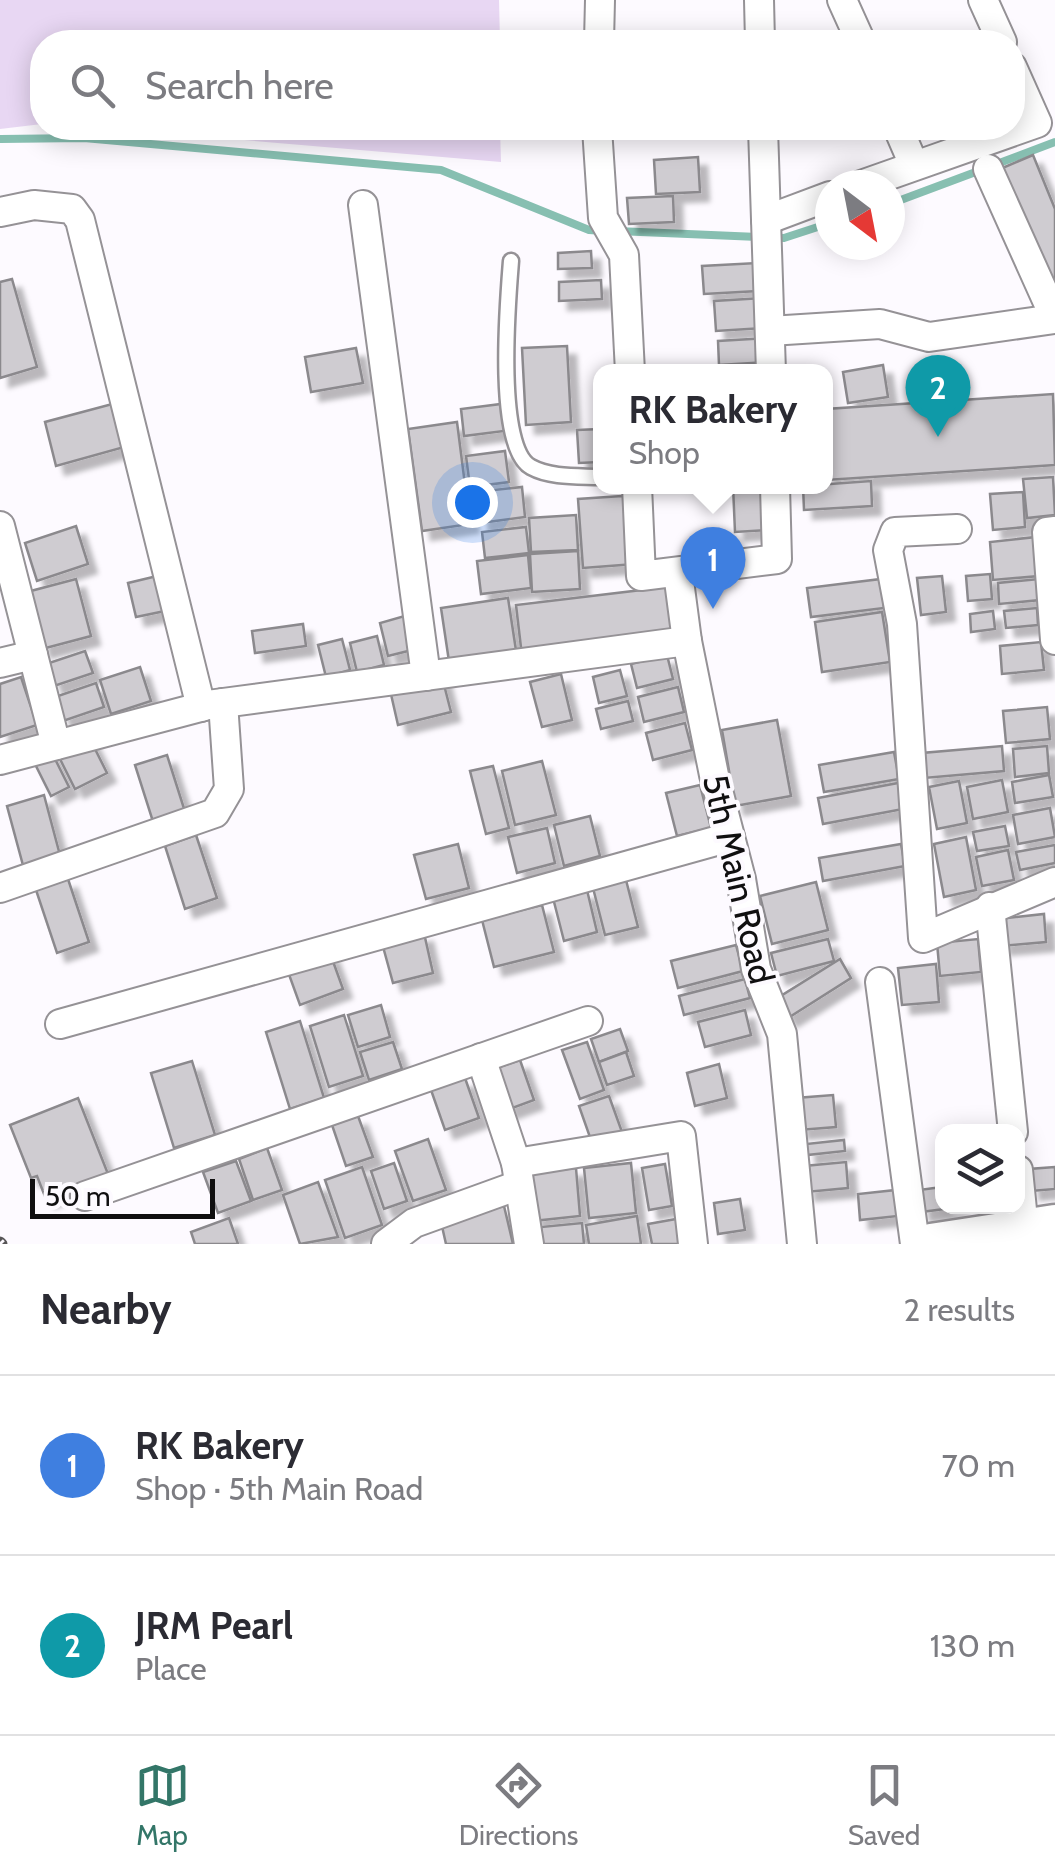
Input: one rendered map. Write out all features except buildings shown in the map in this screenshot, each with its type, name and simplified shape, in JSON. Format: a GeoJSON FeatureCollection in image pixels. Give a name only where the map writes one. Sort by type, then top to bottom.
{"type":"FeatureCollection","features":[{"type":"Feature","properties":{"kind":"street"},"geometry":{"type":"LineString","coordinates":[[599,30],[600,0]]}},
{"type":"Feature","properties":{"kind":"street"},"geometry":{"type":"LineString","coordinates":[[758,0],[759,30]]}},
{"type":"Feature","properties":{"kind":"street"},"geometry":{"type":"LineString","coordinates":[[842,0],[856,30]]}},
{"type":"Feature","properties":{"kind":"street"},"geometry":{"type":"LineString","coordinates":[[983,0],[997,30]]}},
{"type":"Feature","properties":{"kind":"street"},"geometry":{"type":"LineString","coordinates":[[1025,88],[1046,119]]}},
{"type":"Feature","properties":{"kind":"street"},"geometry":{"type":"LineString","coordinates":[[598,140],[610,230],[624,256],[630,364]]}},
{"type":"Feature","properties":{"kind":"street"},"geometry":{"type":"LineString","coordinates":[[763,140],[771,364]]}},
{"type":"Feature","properties":{"kind":"street"},"geometry":{"type":"LineString","coordinates":[[903,140],[914,165]]}},
{"type":"Feature","properties":{"kind":"street"},"geometry":{"type":"LineString","coordinates":[[901,170],[986,140]]}},
{"type":"Feature","properties":{"kind":"street"},"geometry":{"type":"LineString","coordinates":[[770,331],[880,324],[929,337],[1054,318],[988,169]]}},
{"type":"Feature","properties":{"kind":"street"},"geometry":{"type":"LineString","coordinates":[[766,232],[815,204]]}},
{"type":"Feature","properties":{"kind":"street"},"geometry":{"type":"LineString","coordinates":[[0,212],[34,205],[72,209],[80,220],[212,705],[229,790],[215,813],[0,888]]}},
{"type":"Feature","properties":{"kind":"street"},"geometry":{"type":"LineString","coordinates":[[362,206],[426,676]]}},
{"type":"Feature","properties":{"kind":"street"},"geometry":{"type":"LineString","coordinates":[[637,494],[640,576],[777,559],[775,494]]}},
{"type":"Feature","properties":{"kind":"street"},"geometry":{"type":"LineString","coordinates":[[0,526],[56,745]]}},
{"type":"Feature","properties":{"kind":"street"},"geometry":{"type":"LineString","coordinates":[[957,529],[895,532],[888,550],[902,624],[923,938],[990,907],[1054,891]]}},
{"type":"Feature","properties":{"kind":"street"},"geometry":{"type":"LineString","coordinates":[[1055,532],[1047,532],[1055,640]]}},
{"type":"Feature","properties":{"kind":"street","name":"5th Main Road"},"geometry":{"type":"LineString","coordinates":[[678,574],[687,641],[756,969],[782,1034],[802,1244]]}},
{"type":"Feature","properties":{"kind":"street"},"geometry":{"type":"LineString","coordinates":[[0,760],[212,705],[687,641]]}},
{"type":"Feature","properties":{"kind":"street"},"geometry":{"type":"LineString","coordinates":[[0,663],[33,656]]}},
{"type":"Feature","properties":{"kind":"street"},"geometry":{"type":"LineString","coordinates":[[60,1024],[730,836]]}},
{"type":"Feature","properties":{"kind":"street"},"geometry":{"type":"LineString","coordinates":[[990,907],[1013,1124]]}},
{"type":"Feature","properties":{"kind":"street"},"geometry":{"type":"LineString","coordinates":[[880,982],[915,1244]]}},
{"type":"Feature","properties":{"kind":"street"},"geometry":{"type":"LineString","coordinates":[[85,1196],[588,1021]]}},
{"type":"Feature","properties":{"kind":"street"},"geometry":{"type":"LineString","coordinates":[[481,1058],[517,1174],[529,1244]]}},
{"type":"Feature","properties":{"kind":"street"},"geometry":{"type":"LineString","coordinates":[[386,1244],[414,1222],[517,1174],[681,1136],[693,1244]]}},
{"type":"Feature","properties":{"kind":"street"},"geometry":{"type":"LineString","coordinates":[[931,1244],[1042,1231],[1025,1188]]}},
{"type":"Feature","properties":{"kind":"lane"},"geometry":{"type":"LineString","coordinates":[[510,261],[506,335],[514,448],[529,466],[554,474],[593,477]]}},
{"type":"Feature","properties":{"kind":"shaded area"},"geometry":{"type":"Polygon","coordinates":[[[0,0],[499,0],[500,30],[30,30],[30,125],[0,129],[0,0]]]}},
{"type":"Feature","properties":{"kind":"shaded area"},"geometry":{"type":"Polygon","coordinates":[[[243,140],[500,140],[501,162],[243,140]]]}},
{"type":"Feature","properties":{"kind":"waterway"},"geometry":{"type":"LineString","coordinates":[[0,139],[30,139]]}},
{"type":"Feature","properties":{"kind":"waterway"},"geometry":{"type":"LineString","coordinates":[[106,140],[441,170],[589,230],[603,231]]}},
{"type":"Feature","properties":{"kind":"waterway"},"geometry":{"type":"LineString","coordinates":[[994,165],[1055,142]]}},
{"type":"Feature","properties":{"kind":"waterway"},"geometry":{"type":"LineString","coordinates":[[905,198],[981,170]]}},
{"type":"Feature","properties":{"kind":"waterway"},"geometry":{"type":"LineString","coordinates":[[617,231],[784,238],[815,228]]}},
{"type":"Feature","properties":{"kind":"place","name":"JRM Pearl"},"geometry":{"type":"Point","coordinates":[938,437]}},
{"type":"Feature","properties":{"kind":"place","name":"RK Bakery"},"geometry":{"type":"Point","coordinates":[713,609]}}]}
